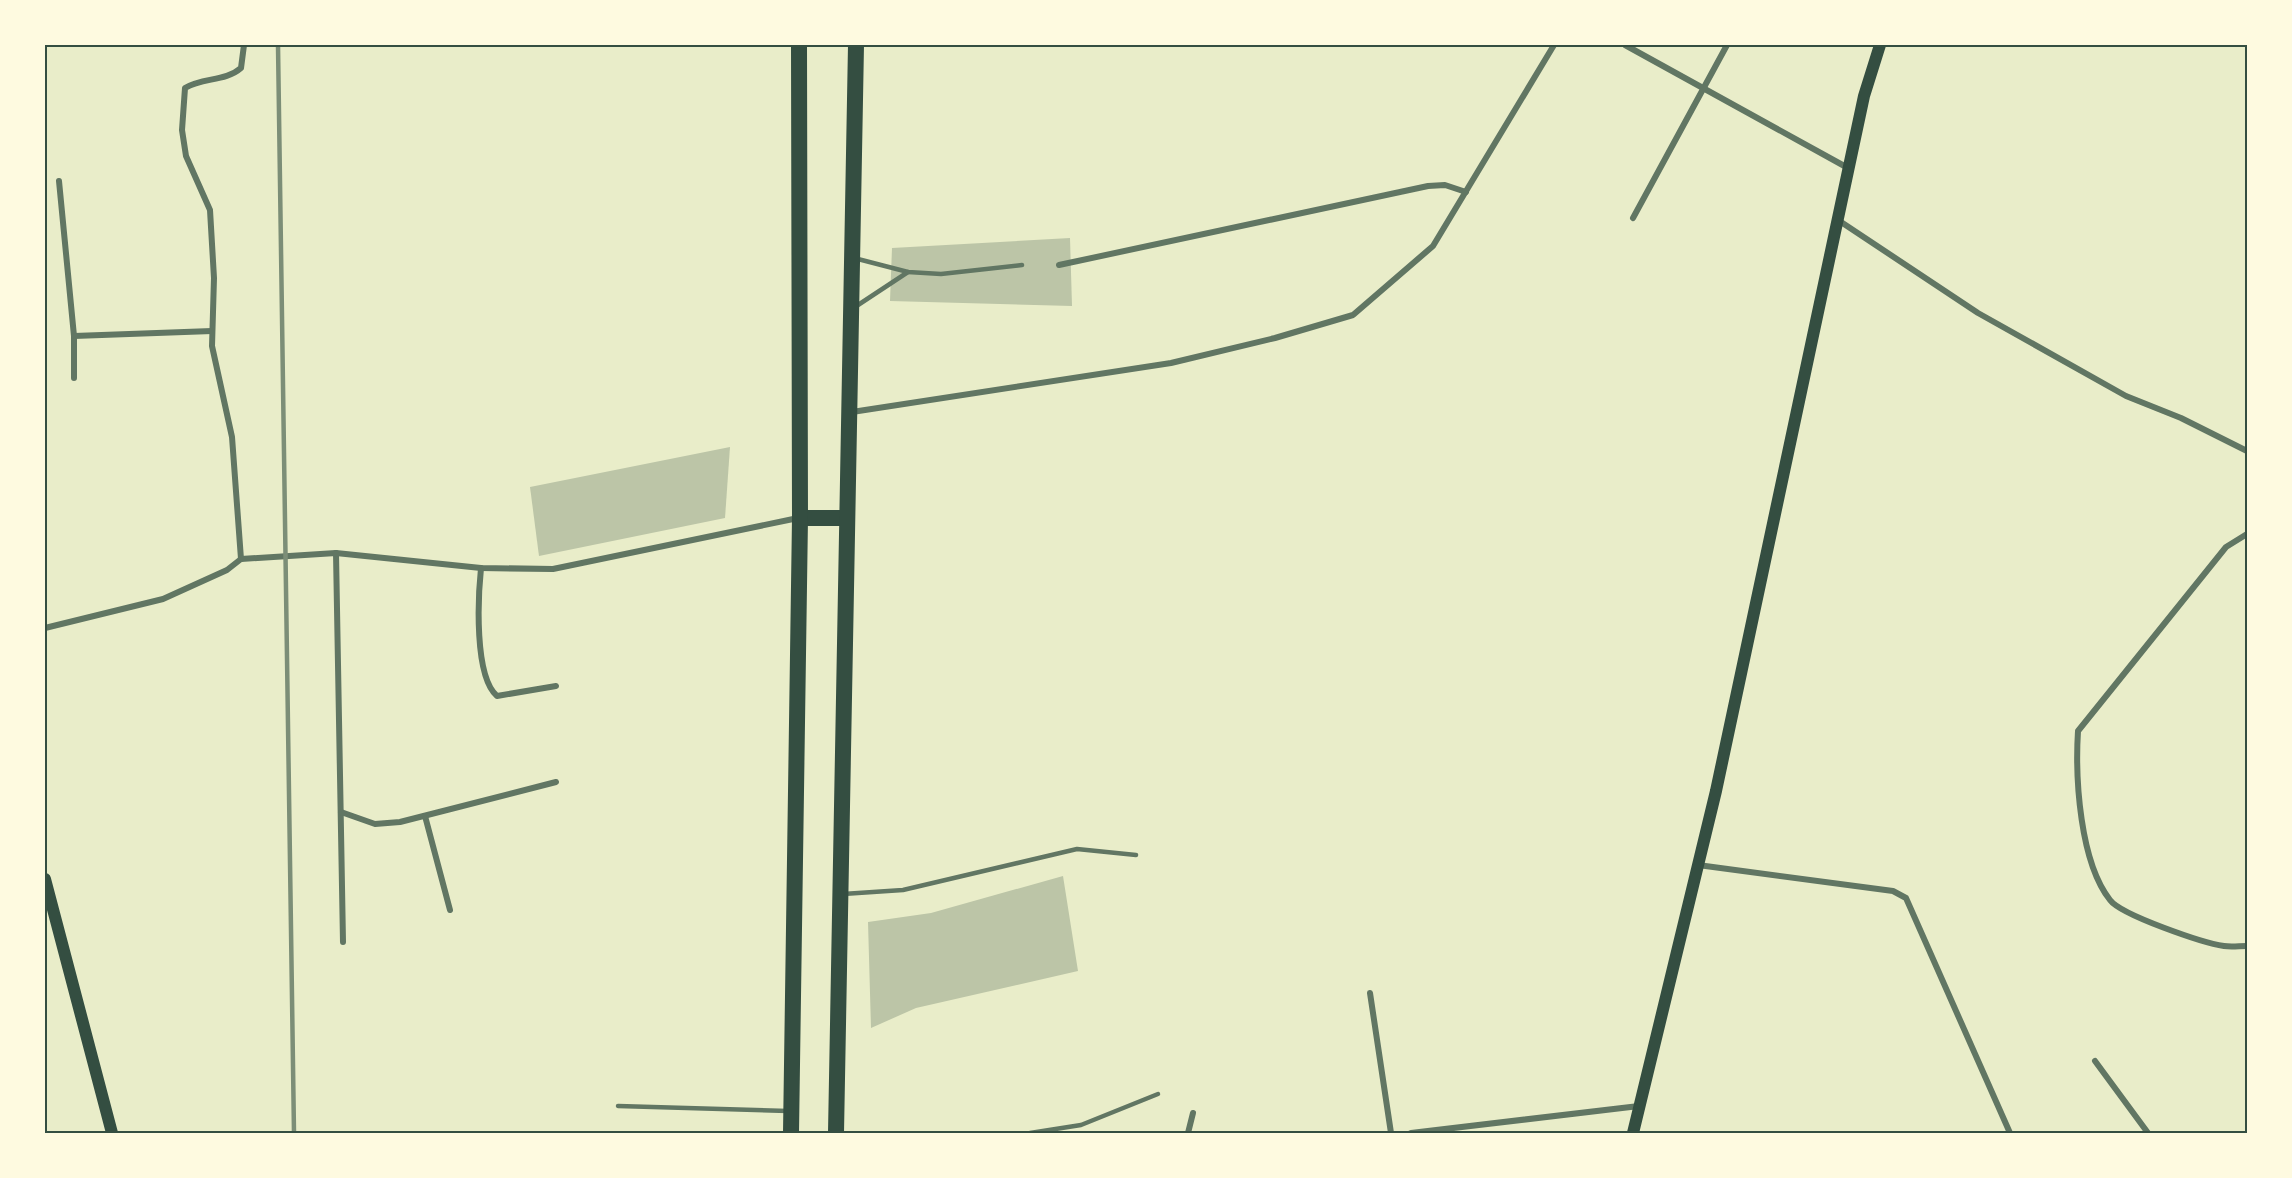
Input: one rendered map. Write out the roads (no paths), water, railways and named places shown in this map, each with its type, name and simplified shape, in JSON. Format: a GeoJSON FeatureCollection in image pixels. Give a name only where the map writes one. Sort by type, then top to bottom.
{"type":"FeatureCollection","features":[{"type":"Feature","properties":{"kind":"highway"},"geometry":{"type":"LineString","coordinates":[[791,1133],[800,518],[799,45]]}},
{"type":"Feature","properties":{"kind":"highway"},"geometry":{"type":"LineString","coordinates":[[836,1133],[856,45]]}},
{"type":"Feature","properties":{"kind":"highway"},"geometry":{"type":"LineString","coordinates":[[800,518],[846,518]]}},
{"type":"Feature","properties":{"kind":"main road"},"geometry":{"type":"LineString","coordinates":[[1634,1133],[1698,865],[1864,96],[1880,45]]}},
{"type":"Feature","properties":{"kind":"main road"},"geometry":{"type":"LineString","coordinates":[[45,879],[49,913],[112,1133]]}},
{"type":"Feature","properties":{"kind":"street"},"geometry":{"type":"LineString","coordinates":[[241,559],[232,437],[215,367],[212,331],[214,278],[210,210],[186,156],[182,130],[185,88],[196,81],[231,76],[241,68],[244,45]]}},
{"type":"Feature","properties":{"kind":"street"},"geometry":{"type":"LineString","coordinates":[[848,413],[1170,363],[1275,338],[1353,315],[1387,289],[1433,246],[1554,45]]}},
{"type":"Feature","properties":{"kind":"street"},"geometry":{"type":"LineString","coordinates":[[1625,45],[1849,168]]}},
{"type":"Feature","properties":{"kind":"street"},"geometry":{"type":"LineString","coordinates":[[1633,218],[1727,45]]}},
{"type":"Feature","properties":{"kind":"street"},"geometry":{"type":"LineString","coordinates":[[59,181],[74,336],[74,378]]}},
{"type":"Feature","properties":{"kind":"street"},"geometry":{"type":"LineString","coordinates":[[1059,264],[1428,186],[1445,185],[1466,192]]}},
{"type":"Feature","properties":{"kind":"street"},"geometry":{"type":"LineString","coordinates":[[1838,220],[1988,318],[2126,396],[2181,418],[2247,452]]}},
{"type":"Feature","properties":{"kind":"street"},"geometry":{"type":"LineString","coordinates":[[74,336],[212,331]]}},
{"type":"Feature","properties":{"kind":"street"},"geometry":{"type":"LineString","coordinates":[[45,628],[163,599],[226,570],[241,559],[336,553],[481,568],[553,569],[694,541],[778,520],[800,518]]}},
{"type":"Feature","properties":{"kind":"street"},"geometry":{"type":"LineString","coordinates":[[2247,534],[2226,547],[2078,731],[2076,769],[2094,874],[2111,902],[2148,921],[2189,936],[2223,946],[2247,946]]}},
{"type":"Feature","properties":{"kind":"street"},"geometry":{"type":"LineString","coordinates":[[336,553],[343,942]]}},
{"type":"Feature","properties":{"kind":"street"},"geometry":{"type":"LineString","coordinates":[[481,568],[478,603],[480,641],[490,690],[497,696],[556,686]]}},
{"type":"Feature","properties":{"kind":"street"},"geometry":{"type":"LineString","coordinates":[[340,812],[375,824],[425,816],[556,782]]}},
{"type":"Feature","properties":{"kind":"street"},"geometry":{"type":"LineString","coordinates":[[425,816],[450,910]]}},
{"type":"Feature","properties":{"kind":"street"},"geometry":{"type":"LineString","coordinates":[[1698,865],[1893,891],[1906,898],[2010,1133]]}},
{"type":"Feature","properties":{"kind":"street"},"geometry":{"type":"LineString","coordinates":[[1370,993],[1391,1133]]}},
{"type":"Feature","properties":{"kind":"street"},"geometry":{"type":"LineString","coordinates":[[2095,1061],[2148,1133]]}},
{"type":"Feature","properties":{"kind":"street"},"geometry":{"type":"LineString","coordinates":[[1411,1133],[1640,1106]]}},
{"type":"Feature","properties":{"kind":"street"},"geometry":{"type":"LineString","coordinates":[[1188,1133],[1192,1113]]}},
{"type":"Feature","properties":{"kind":"lane"},"geometry":{"type":"LineString","coordinates":[[852,257],[908,272],[941,274],[1022,265]]}},
{"type":"Feature","properties":{"kind":"lane"},"geometry":{"type":"LineString","coordinates":[[850,310],[908,272]]}},
{"type":"Feature","properties":{"kind":"lane"},"geometry":{"type":"LineString","coordinates":[[840,894],[903,890],[1077,849],[1136,855]]}},
{"type":"Feature","properties":{"kind":"lane"},"geometry":{"type":"LineString","coordinates":[[1030,1133],[1081,1125],[1158,1094]]}},
{"type":"Feature","properties":{"kind":"lane"},"geometry":{"type":"LineString","coordinates":[[618,1106],[791,1111]]}},
{"type":"Feature","properties":{"kind":"railway"},"geometry":{"type":"LineString","coordinates":[[278,45],[294,1133]]}}]}
